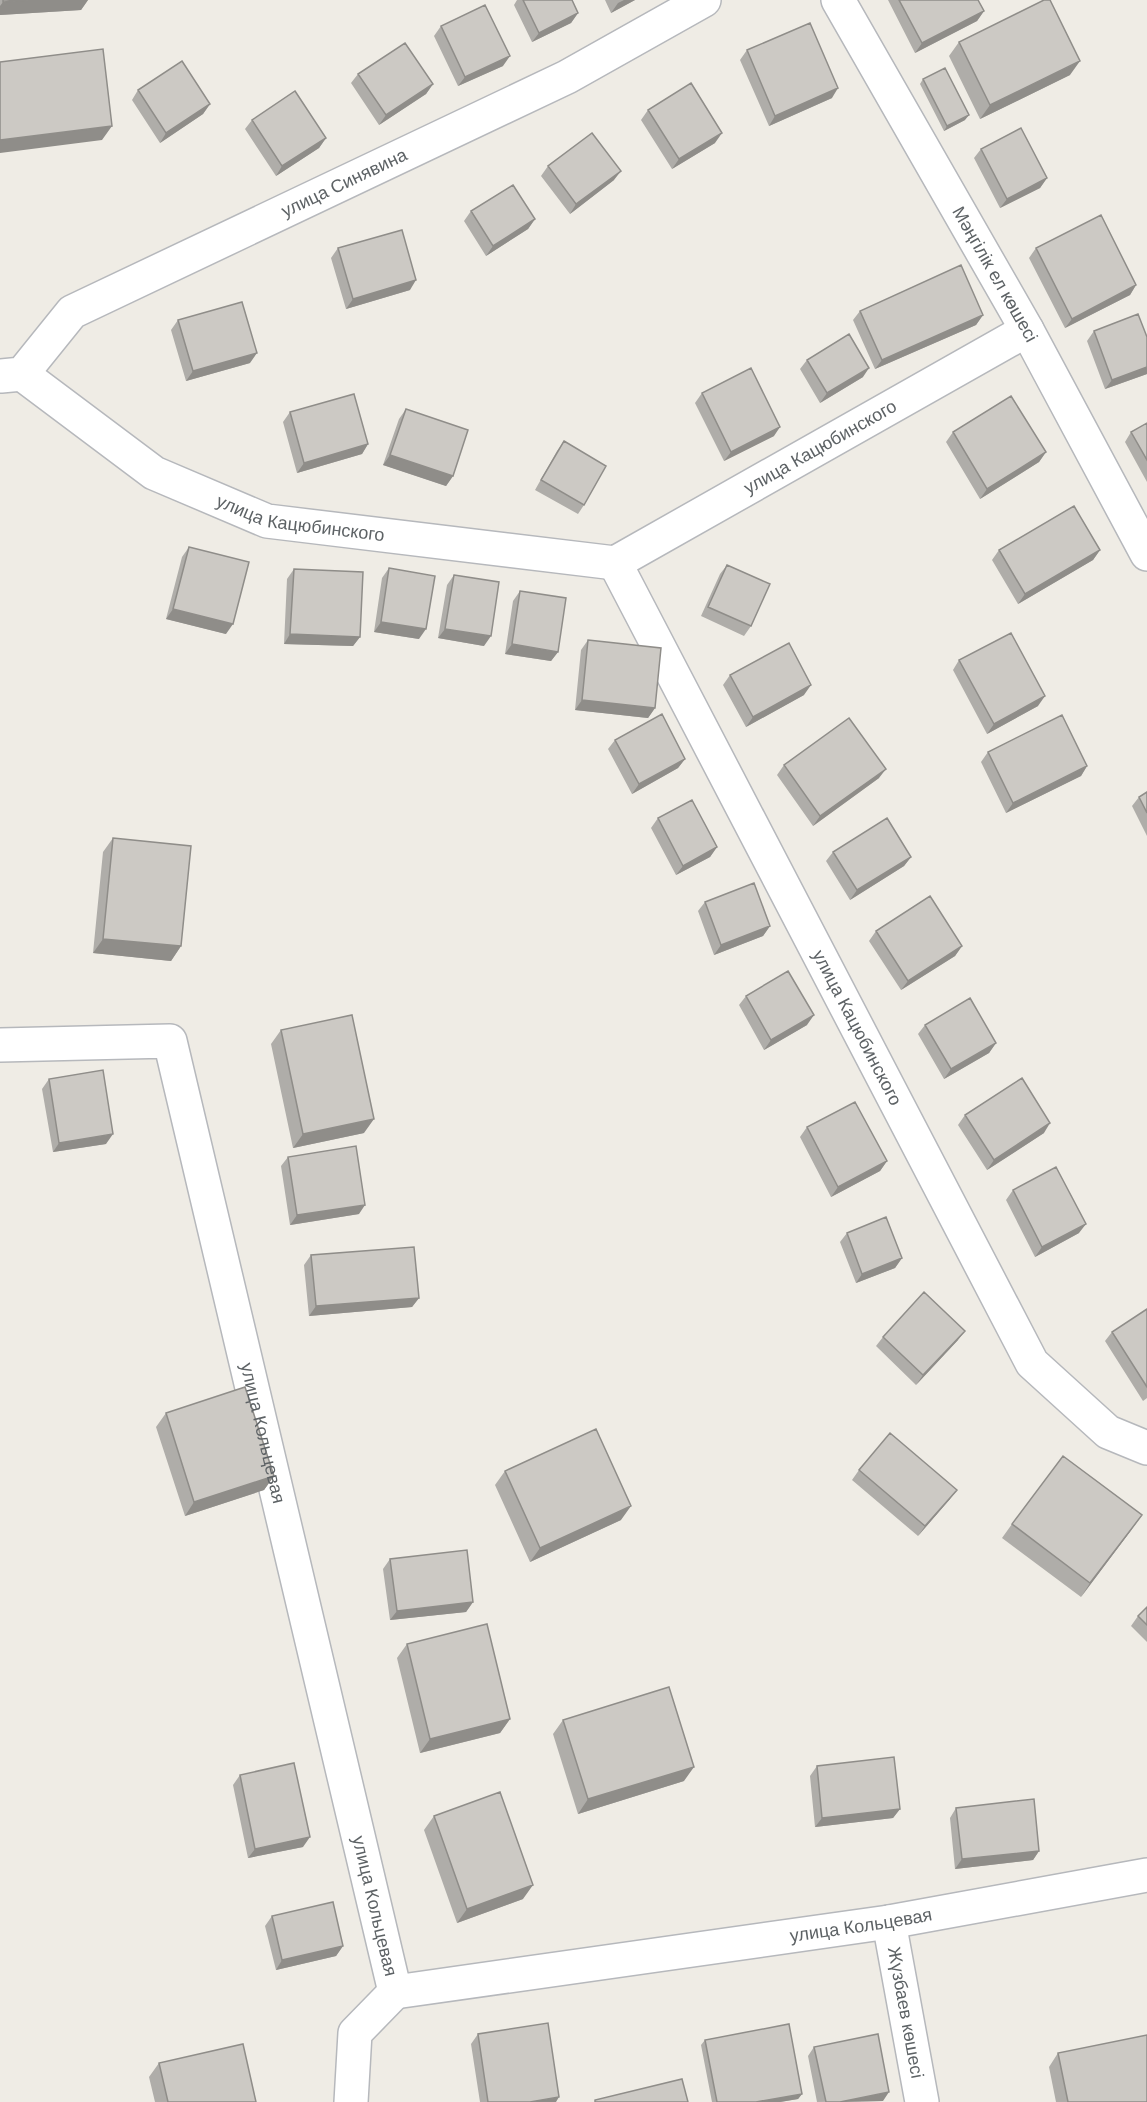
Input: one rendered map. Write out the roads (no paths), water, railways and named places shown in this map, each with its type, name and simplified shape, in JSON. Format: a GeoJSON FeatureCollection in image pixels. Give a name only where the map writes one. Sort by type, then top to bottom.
{"type":"FeatureCollection","features":[{"type":"Feature","properties":{"kind":"street","name":"улица Синявина"},"geometry":{"type":"LineString","coordinates":[[11,375],[72,312],[567,77],[704,0]]}},
{"type":"Feature","properties":{"kind":"street","name":"Мәңгілік ел көшесі"},"geometry":{"type":"LineString","coordinates":[[838,0],[1027,330],[1147,554]]}},
{"type":"Feature","properties":{"kind":"street","name":"улица Кацюбинского"},"geometry":{"type":"LineString","coordinates":[[11,375],[154,473],[267,521],[615,562],[1027,330]]}},
{"type":"Feature","properties":{"kind":"street","name":"улица Кацюбинского"},"geometry":{"type":"LineString","coordinates":[[615,562],[1032,1363],[1108,1432],[1147,1448]]}},
{"type":"Feature","properties":{"kind":"street","name":"улица Кольцевая"},"geometry":{"type":"LineString","coordinates":[[0,1045],[170,1041],[395,1992]]}},
{"type":"Feature","properties":{"kind":"street","name":"улица Кольцевая"},"geometry":{"type":"LineString","coordinates":[[351,2102],[355,2033],[395,1992],[890,1922],[1147,1875]]}},
{"type":"Feature","properties":{"kind":"street","name":"Жүзбаев көшесі"},"geometry":{"type":"LineString","coordinates":[[890,1922],[922,2102]]}}]}
